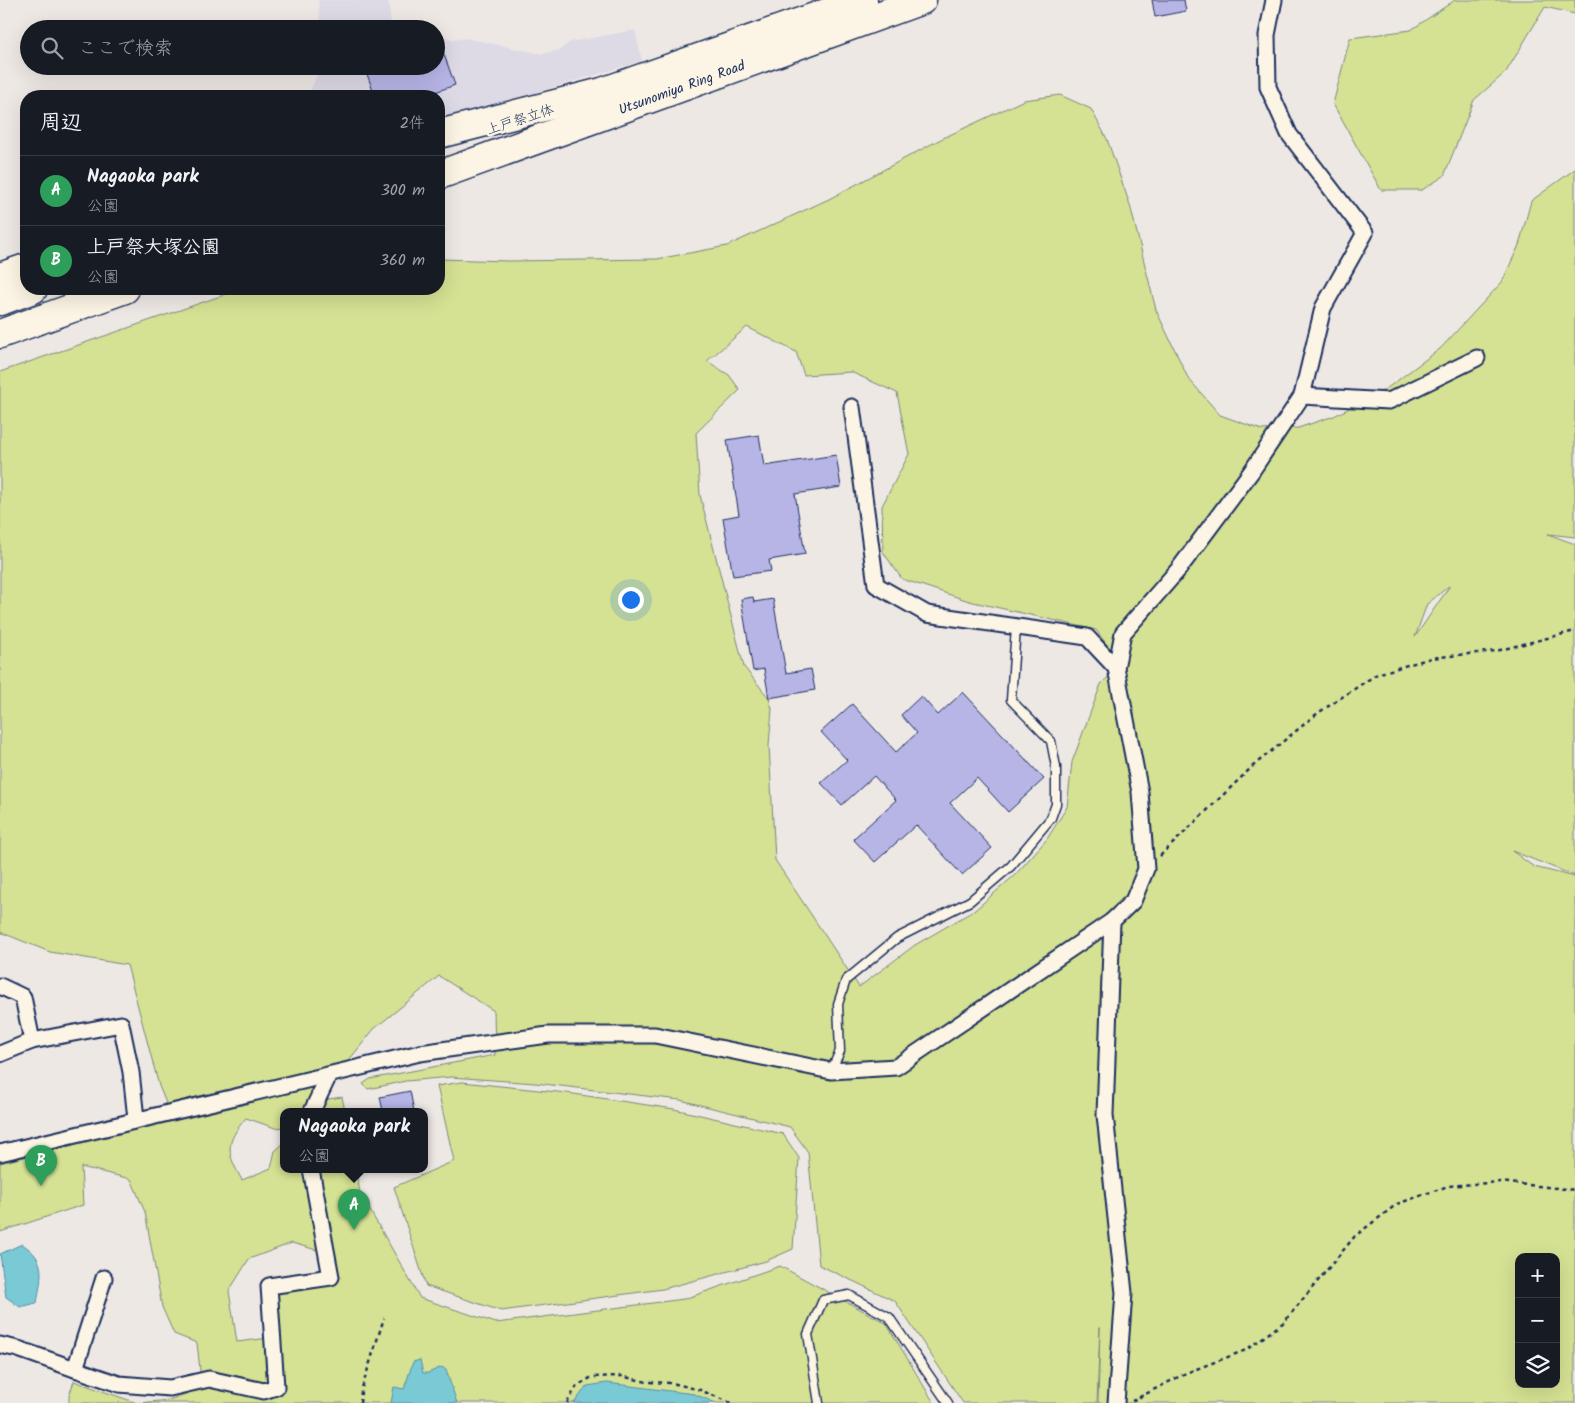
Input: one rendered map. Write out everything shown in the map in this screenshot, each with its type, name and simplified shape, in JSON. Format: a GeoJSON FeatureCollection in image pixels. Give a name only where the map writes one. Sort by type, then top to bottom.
{"type":"FeatureCollection","features":[{"type":"Feature","properties":{"kind":"highway","name":"Utsunomiya Ring Road"},"geometry":{"type":"LineString","coordinates":[[445,172],[601,104],[863,0]]}},
{"type":"Feature","properties":{"kind":"highway","name":"Utsunomiya Ring Road"},"geometry":{"type":"LineString","coordinates":[[445,133],[601,104],[922,0]]}},
{"type":"Feature","properties":{"kind":"highway","name":"上戸祭立体"},"geometry":{"type":"LineString","coordinates":[[445,144],[601,104]]}},
{"type":"Feature","properties":{"kind":"highway","name":"上戸祭立体"},"geometry":{"type":"LineString","coordinates":[[445,163],[601,104]]}},
{"type":"Feature","properties":{"kind":"highway"},"geometry":{"type":"LineString","coordinates":[[0,277],[20,270]]}},
{"type":"Feature","properties":{"kind":"highway"},"geometry":{"type":"LineString","coordinates":[[0,301],[20,294]]}},
{"type":"Feature","properties":{"kind":"highway"},"geometry":{"type":"LineString","coordinates":[[0,317],[62,295]]}},
{"type":"Feature","properties":{"kind":"highway"},"geometry":{"type":"LineString","coordinates":[[0,334],[108,295]]}},
{"type":"Feature","properties":{"kind":"street"},"geometry":{"type":"LineString","coordinates":[[0,1153],[136,1119],[420,1053],[548,1035],[655,1035],[831,1071],[896,1067],[1112,921],[1133,901],[1146,869],[1140,792],[1116,668],[1123,633],[1178,570],[1251,472],[1302,396],[1323,308],[1365,233],[1289,134],[1268,87],[1267,35],[1274,0]]}},
{"type":"Feature","properties":{"kind":"street"},"geometry":{"type":"LineString","coordinates":[[1302,396],[1389,401],[1477,358]]}},
{"type":"Feature","properties":{"kind":"street"},"geometry":{"type":"LineString","coordinates":[[852,407],[876,585],[927,614],[1087,637],[1116,668]]}},
{"type":"Feature","properties":{"kind":"street"},"geometry":{"type":"LineString","coordinates":[[1112,921],[1105,1116],[1124,1293],[1116,1403]]}},
{"type":"Feature","properties":{"kind":"street"},"geometry":{"type":"LineString","coordinates":[[0,986],[22,997],[32,1041]]}},
{"type":"Feature","properties":{"kind":"street"},"geometry":{"type":"LineString","coordinates":[[0,1054],[32,1041],[121,1024],[132,1072],[136,1119]]}},
{"type":"Feature","properties":{"kind":"street"},"geometry":{"type":"LineString","coordinates":[[313,1108],[329,1075]]}},
{"type":"Feature","properties":{"kind":"street"},"geometry":{"type":"LineString","coordinates":[[0,1345],[18,1349],[119,1384],[170,1388],[209,1379],[264,1391],[276,1387],[269,1286],[331,1277],[312,1173]]}},
{"type":"Feature","properties":{"kind":"street"},"geometry":{"type":"LineString","coordinates":[[75,1370],[104,1278]]}},
{"type":"Feature","properties":{"kind":"lane"},"geometry":{"type":"LineString","coordinates":[[831,1071],[840,1051],[838,1004],[846,980],[897,938],[970,901],[1011,866],[1051,818],[1056,804],[1056,766],[1051,741],[1012,700],[1016,627]]}},
{"type":"Feature","properties":{"kind":"lane"},"geometry":{"type":"LineString","coordinates":[[819,1403],[808,1334],[823,1300],[849,1295],[889,1317],[948,1403]]}},
{"type":"Feature","properties":{"kind":"path"},"geometry":{"type":"LineString","coordinates":[[1146,869],[1253,766],[1318,713],[1377,674],[1431,658],[1496,651],[1575,631]]}},
{"type":"Feature","properties":{"kind":"path"},"geometry":{"type":"LineString","coordinates":[[1127,1403],[1186,1373],[1246,1350],[1284,1322],[1355,1236],[1397,1204],[1448,1186],[1500,1182],[1575,1190]]}},
{"type":"Feature","properties":{"kind":"path"},"geometry":{"type":"LineString","coordinates":[[360,1403],[361,1391],[384,1318]]}},
{"type":"Feature","properties":{"kind":"path"},"geometry":{"type":"LineString","coordinates":[[568,1403],[577,1386],[592,1377],[620,1376],[647,1382],[672,1383],[700,1390],[731,1403]]}},
{"type":"Feature","properties":{"kind":"shaded area"},"geometry":{"type":"Polygon","coordinates":[[[318,0],[388,0],[391,20],[320,20],[318,0]]]}},
{"type":"Feature","properties":{"kind":"shaded area"},"geometry":{"type":"Polygon","coordinates":[[[635,30],[642,61],[445,119],[445,90],[311,90],[317,75],[445,75],[445,36],[454,40],[465,38],[542,54],[560,50],[570,42],[635,30]]]}},
{"type":"Feature","properties":{"kind":"green space"},"geometry":{"type":"Polygon","coordinates":[[[1455,0],[1575,0],[1575,14],[1545,7],[1506,72],[1474,100],[1444,176],[1422,190],[1381,190],[1333,104],[1350,38],[1411,30],[1455,0]]]}},
{"type":"Feature","properties":{"kind":"green space"},"geometry":{"type":"Polygon","coordinates":[[[1060,95],[1091,109],[1107,139],[1130,205],[1156,310],[1188,378],[1220,415],[1262,430],[1298,428],[1334,416],[1386,389],[1441,348],[1502,282],[1519,245],[1531,201],[1575,169],[1575,537],[1548,534],[1575,544],[1575,876],[1512,851],[1534,867],[1575,877],[1575,1403],[1098,1403],[1100,1327],[1097,1403],[963,1403],[895,1301],[819,1265],[808,1152],[790,1127],[680,1100],[535,1083],[451,1077],[406,1081],[368,1089],[363,1084],[370,1079],[495,1055],[494,1011],[439,976],[374,1029],[310,1108],[280,1108],[280,1127],[275,1128],[246,1118],[234,1134],[230,1148],[231,1155],[242,1180],[271,1168],[275,1151],[280,1147],[280,1173],[312,1173],[327,1253],[292,1243],[249,1259],[229,1291],[237,1342],[277,1337],[277,1291],[339,1279],[315,1173],[357,1173],[360,1193],[420,1298],[496,1323],[684,1299],[780,1266],[886,1323],[934,1403],[138,1403],[169,1400],[202,1388],[197,1343],[174,1334],[162,1307],[145,1212],[131,1179],[81,1167],[83,1205],[0,1232],[0,1163],[80,1143],[166,1103],[159,1086],[127,965],[50,952],[0,932],[0,372],[224,295],[445,295],[445,259],[509,261],[657,259],[727,246],[829,199],[939,140],[1024,100],[1060,95]],[[747,327],[707,361],[729,375],[740,390],[696,433],[700,495],[744,667],[769,698],[772,709],[769,745],[775,860],[859,987],[915,945],[975,910],[1016,874],[1047,839],[1067,807],[1072,762],[1101,684],[1121,664],[1096,630],[969,601],[902,579],[883,552],[882,506],[909,454],[897,393],[851,372],[804,375],[796,352],[747,327]],[[1449,586],[1427,604],[1415,637],[1449,587],[1449,586]]]}},
{"type":"Feature","properties":{"kind":"green space"},"geometry":{"type":"Polygon","coordinates":[[[462,1082],[567,1093],[674,1109],[783,1134],[799,1158],[793,1249],[766,1261],[663,1289],[501,1311],[426,1286],[394,1187],[454,1161],[437,1086],[462,1082]]]}},
{"type":"Feature","properties":{"kind":"green space"},"geometry":{"type":"Polygon","coordinates":[[[342,1097],[344,1108],[318,1108],[322,1100],[342,1097]]]}},
{"type":"Feature","properties":{"kind":"green space"},"geometry":{"type":"Polygon","coordinates":[[[74,1381],[137,1403],[69,1403],[69,1396],[74,1381]]]}},
{"type":"Feature","properties":{"kind":"water"},"geometry":{"type":"Polygon","coordinates":[[[22,1244],[36,1256],[41,1270],[41,1277],[37,1303],[20,1307],[6,1297],[0,1254],[22,1244]]]}},
{"type":"Feature","properties":{"kind":"water"},"geometry":{"type":"Polygon","coordinates":[[[420,1360],[423,1373],[428,1373],[442,1367],[446,1370],[457,1403],[391,1403],[394,1387],[404,1389],[413,1362],[420,1360]]]}},
{"type":"Feature","properties":{"kind":"water"},"geometry":{"type":"Polygon","coordinates":[[[607,1383],[694,1394],[716,1403],[574,1403],[587,1386],[607,1383]]]}},
{"type":"Feature","properties":{"kind":"building"},"geometry":{"type":"Polygon","coordinates":[[[1152,0],[1184,0],[1186,11],[1155,17],[1152,0]]]}},
{"type":"Feature","properties":{"kind":"building"},"geometry":{"type":"Polygon","coordinates":[[[445,57],[455,85],[441,90],[373,90],[367,75],[445,75],[445,57]]]}},
{"type":"Feature","properties":{"kind":"building"},"geometry":{"type":"Polygon","coordinates":[[[759,435],[764,466],[836,455],[841,487],[795,494],[805,554],[769,560],[771,571],[733,576],[723,518],[739,515],[727,440],[759,435]]]}},
{"type":"Feature","properties":{"kind":"building"},"geometry":{"type":"Polygon","coordinates":[[[753,597],[754,602],[773,599],[786,673],[811,669],[815,690],[769,698],[764,669],[753,671],[741,599],[753,597]]]}},
{"type":"Feature","properties":{"kind":"building"},"geometry":{"type":"Polygon","coordinates":[[[963,692],[1044,779],[1008,812],[977,778],[950,803],[992,848],[962,875],[916,825],[875,862],[853,839],[896,800],[874,776],[842,805],[821,783],[847,760],[821,732],[852,704],[896,752],[917,733],[901,715],[921,696],[938,715],[963,692]]]}},
{"type":"Feature","properties":{"kind":"building"},"geometry":{"type":"Polygon","coordinates":[[[410,1091],[413,1108],[382,1108],[380,1097],[410,1091]]]}},
{"type":"Feature","properties":{"kind":"place","name":"上戸祭大塚公園"},"geometry":{"type":"Point","coordinates":[41,1186]}},
{"type":"Feature","properties":{"kind":"place","name":"Nagaoka park"},"geometry":{"type":"Point","coordinates":[354,1230]}}]}
